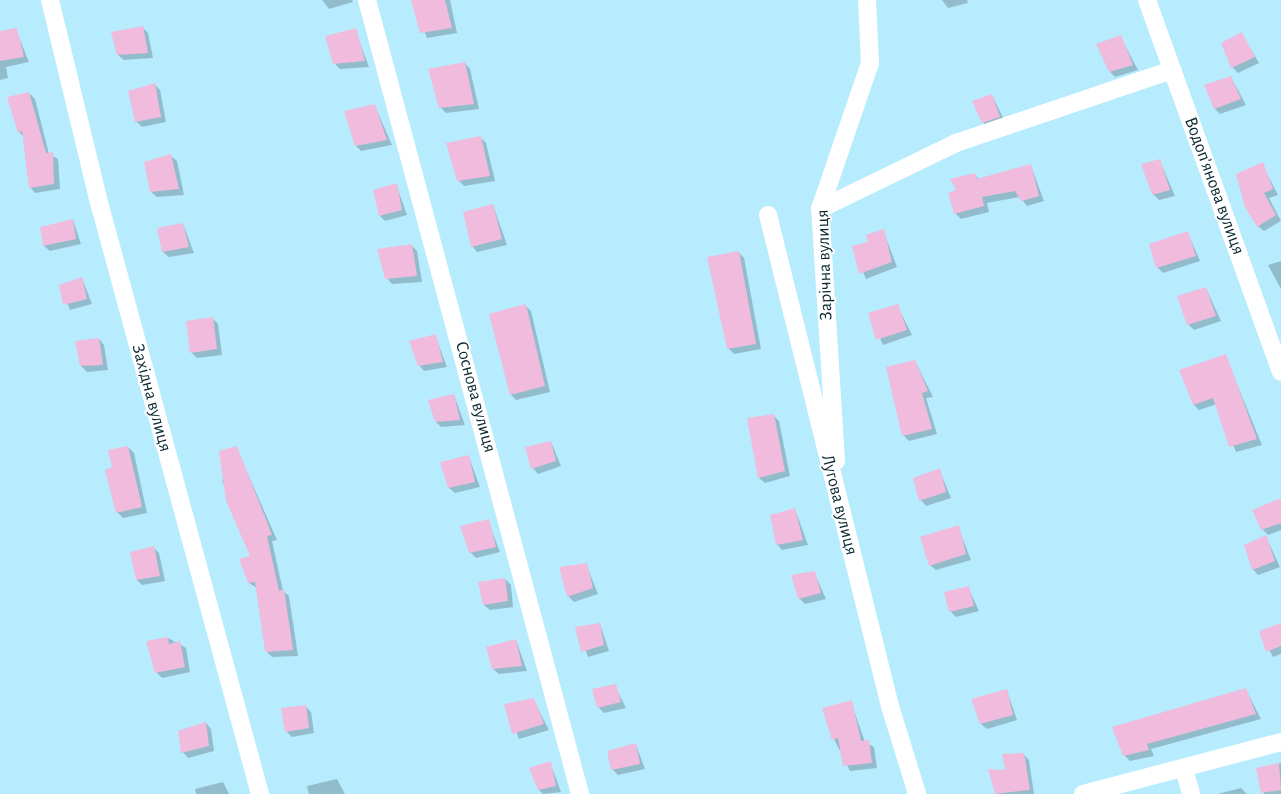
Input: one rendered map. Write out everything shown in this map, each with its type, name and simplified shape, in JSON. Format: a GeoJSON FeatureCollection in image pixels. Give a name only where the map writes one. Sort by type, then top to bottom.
{"type":"FeatureCollection","features":[{"type":"Feature","properties":{"kind":"street","name":"Західна вулиця"},"geometry":{"type":"LineString","coordinates":[[50,0],[150,394],[260,794]]}},
{"type":"Feature","properties":{"kind":"street","name":"Соснова вулиця"},"geometry":{"type":"LineString","coordinates":[[367,0],[580,794]]}},
{"type":"Feature","properties":{"kind":"street","name":"Зарічна вулиця"},"geometry":{"type":"LineString","coordinates":[[839,508],[820,209],[870,63],[868,0]]}},
{"type":"Feature","properties":{"kind":"street","name":"Водоп’янова вулиця"},"geometry":{"type":"LineString","coordinates":[[1147,0],[1281,372]]}},
{"type":"Feature","properties":{"kind":"street"},"geometry":{"type":"LineString","coordinates":[[820,209],[956,142],[1172,70]]}},
{"type":"Feature","properties":{"kind":"street","name":"Лугова вулиця"},"geometry":{"type":"LineString","coordinates":[[768,215],[839,508],[917,794]]}},
{"type":"Feature","properties":{"kind":"street"},"geometry":{"type":"LineString","coordinates":[[1083,794],[1281,742]]}},
{"type":"Feature","properties":{"kind":"street"},"geometry":{"type":"LineString","coordinates":[[1184,769],[1191,794]]}},
{"type":"Feature","properties":{"kind":"building"},"geometry":{"type":"Polygon","coordinates":[[[411,0],[445,0],[452,28],[420,33],[411,0]]]}},
{"type":"Feature","properties":{"kind":"building"},"geometry":{"type":"Polygon","coordinates":[[[143,26],[148,53],[117,55],[111,32],[143,26]]]}},
{"type":"Feature","properties":{"kind":"building"},"geometry":{"type":"Polygon","coordinates":[[[17,28],[24,57],[0,61],[0,31],[17,28]]]}},
{"type":"Feature","properties":{"kind":"building"},"geometry":{"type":"Polygon","coordinates":[[[356,28],[365,61],[333,64],[325,36],[356,28]]]}},
{"type":"Feature","properties":{"kind":"building"},"geometry":{"type":"Polygon","coordinates":[[[1242,32],[1255,57],[1231,68],[1221,43],[1242,32]]]}},
{"type":"Feature","properties":{"kind":"building"},"geometry":{"type":"Polygon","coordinates":[[[1121,35],[1133,65],[1109,72],[1096,44],[1121,35]]]}},
{"type":"Feature","properties":{"kind":"building"},"geometry":{"type":"Polygon","coordinates":[[[465,62],[474,104],[439,108],[428,69],[465,62]]]}},
{"type":"Feature","properties":{"kind":"building"},"geometry":{"type":"Polygon","coordinates":[[[1231,76],[1241,99],[1214,109],[1204,85],[1231,76]]]}},
{"type":"Feature","properties":{"kind":"building"},"geometry":{"type":"Polygon","coordinates":[[[155,83],[161,117],[135,122],[128,91],[155,83]]]}},
{"type":"Feature","properties":{"kind":"building"},"geometry":{"type":"Polygon","coordinates":[[[29,92],[46,153],[53,152],[54,184],[29,188],[22,131],[18,133],[7,97],[29,92]]]}},
{"type":"Feature","properties":{"kind":"building"},"geometry":{"type":"Polygon","coordinates":[[[992,94],[1000,117],[982,123],[972,101],[992,94]]]}},
{"type":"Feature","properties":{"kind":"building"},"geometry":{"type":"Polygon","coordinates":[[[375,104],[387,140],[355,146],[344,111],[375,104]]]}},
{"type":"Feature","properties":{"kind":"building"},"geometry":{"type":"Polygon","coordinates":[[[481,136],[490,176],[457,181],[446,143],[481,136]]]}},
{"type":"Feature","properties":{"kind":"building"},"geometry":{"type":"Polygon","coordinates":[[[171,154],[179,189],[150,192],[144,162],[171,154]]]}},
{"type":"Feature","properties":{"kind":"building"},"geometry":{"type":"Polygon","coordinates":[[[1160,159],[1170,190],[1152,195],[1141,164],[1160,159]]]}},
{"type":"Feature","properties":{"kind":"building"},"geometry":{"type":"Polygon","coordinates":[[[1263,162],[1273,189],[1264,193],[1276,215],[1257,227],[1245,207],[1236,174],[1263,162]]]}},
{"type":"Feature","properties":{"kind":"building"},"geometry":{"type":"Polygon","coordinates":[[[1031,164],[1039,196],[1021,201],[1015,191],[982,197],[984,206],[954,214],[948,193],[956,190],[950,179],[975,173],[977,179],[1031,164]]]}},
{"type":"Feature","properties":{"kind":"building"},"geometry":{"type":"Polygon","coordinates":[[[397,183],[402,210],[379,216],[373,190],[397,183]]]}},
{"type":"Feature","properties":{"kind":"building"},"geometry":{"type":"Polygon","coordinates":[[[493,204],[502,239],[471,247],[463,212],[493,204]]]}},
{"type":"Feature","properties":{"kind":"building"},"geometry":{"type":"Polygon","coordinates":[[[73,219],[76,239],[43,246],[40,227],[73,219]]]}},
{"type":"Feature","properties":{"kind":"building"},"geometry":{"type":"Polygon","coordinates":[[[183,223],[189,247],[162,252],[157,228],[183,223]]]}},
{"type":"Feature","properties":{"kind":"building"},"geometry":{"type":"Polygon","coordinates":[[[884,229],[892,262],[859,274],[852,246],[868,242],[866,235],[884,229]]]}},
{"type":"Feature","properties":{"kind":"building"},"geometry":{"type":"Polygon","coordinates":[[[1188,231],[1196,256],[1156,268],[1149,244],[1188,231]]]}},
{"type":"Feature","properties":{"kind":"building"},"geometry":{"type":"Polygon","coordinates":[[[412,244],[417,276],[385,279],[377,249],[412,244]]]}},
{"type":"Feature","properties":{"kind":"building"},"geometry":{"type":"Polygon","coordinates":[[[739,251],[756,344],[727,349],[707,257],[739,251]]]}},
{"type":"Feature","properties":{"kind":"building"},"geometry":{"type":"Polygon","coordinates":[[[82,277],[87,299],[63,305],[59,285],[82,277]]]}},
{"type":"Feature","properties":{"kind":"building"},"geometry":{"type":"Polygon","coordinates":[[[1206,287],[1216,316],[1187,325],[1177,296],[1206,287]]]}},
{"type":"Feature","properties":{"kind":"building"},"geometry":{"type":"Polygon","coordinates":[[[526,304],[545,386],[510,395],[489,314],[526,304]]]}},
{"type":"Feature","properties":{"kind":"building"},"geometry":{"type":"Polygon","coordinates":[[[898,304],[907,330],[876,340],[868,313],[898,304]]]}},
{"type":"Feature","properties":{"kind":"building"},"geometry":{"type":"Polygon","coordinates":[[[213,317],[217,349],[190,353],[186,321],[213,317]]]}},
{"type":"Feature","properties":{"kind":"building"},"geometry":{"type":"Polygon","coordinates":[[[436,334],[443,362],[418,366],[409,341],[436,334]]]}},
{"type":"Feature","properties":{"kind":"building"},"geometry":{"type":"Polygon","coordinates":[[[99,338],[103,365],[80,366],[75,341],[99,338]]]}},
{"type":"Feature","properties":{"kind":"building"},"geometry":{"type":"Polygon","coordinates":[[[1226,354],[1257,439],[1229,447],[1213,398],[1193,405],[1179,370],[1226,354]]]}},
{"type":"Feature","properties":{"kind":"building"},"geometry":{"type":"Polygon","coordinates":[[[915,360],[928,391],[922,393],[932,429],[902,436],[886,367],[915,360]]]}},
{"type":"Feature","properties":{"kind":"building"},"geometry":{"type":"Polygon","coordinates":[[[454,394],[460,420],[435,422],[428,400],[454,394]]]}},
{"type":"Feature","properties":{"kind":"building"},"geometry":{"type":"Polygon","coordinates":[[[774,414],[785,471],[758,478],[747,418],[774,414]]]}},
{"type":"Feature","properties":{"kind":"building"},"geometry":{"type":"Polygon","coordinates":[[[551,441],[556,461],[531,469],[525,447],[551,441]]]}},
{"type":"Feature","properties":{"kind":"building"},"geometry":{"type":"Polygon","coordinates":[[[128,446],[142,507],[116,513],[105,470],[112,467],[108,450],[128,446]]]}},
{"type":"Feature","properties":{"kind":"building"},"geometry":{"type":"Polygon","coordinates":[[[237,446],[272,535],[267,536],[279,591],[284,589],[293,650],[265,652],[255,582],[248,583],[239,559],[250,556],[226,501],[219,451],[237,446]]]}},
{"type":"Feature","properties":{"kind":"building"},"geometry":{"type":"Polygon","coordinates":[[[469,455],[475,482],[448,488],[440,462],[469,455]]]}},
{"type":"Feature","properties":{"kind":"building"},"geometry":{"type":"Polygon","coordinates":[[[940,468],[946,492],[919,501],[913,478],[940,468]]]}},
{"type":"Feature","properties":{"kind":"building"},"geometry":{"type":"Polygon","coordinates":[[[1281,498],[1281,523],[1261,530],[1252,510],[1281,498]]]}},
{"type":"Feature","properties":{"kind":"building"},"geometry":{"type":"Polygon","coordinates":[[[795,508],[803,540],[776,545],[770,515],[795,508]]]}},
{"type":"Feature","properties":{"kind":"building"},"geometry":{"type":"Polygon","coordinates":[[[489,519],[496,547],[469,553],[460,526],[489,519]]]}},
{"type":"Feature","properties":{"kind":"building"},"geometry":{"type":"Polygon","coordinates":[[[959,525],[966,554],[929,566],[920,537],[959,525]]]}},
{"type":"Feature","properties":{"kind":"building"},"geometry":{"type":"Polygon","coordinates":[[[1266,535],[1275,561],[1252,570],[1244,545],[1266,535]]]}},
{"type":"Feature","properties":{"kind":"building"},"geometry":{"type":"Polygon","coordinates":[[[154,546],[160,576],[136,580],[130,552],[154,546]]]}},
{"type":"Feature","properties":{"kind":"building"},"geometry":{"type":"Polygon","coordinates":[[[587,563],[593,588],[567,597],[559,567],[587,563]]]}},
{"type":"Feature","properties":{"kind":"building"},"geometry":{"type":"Polygon","coordinates":[[[815,571],[821,593],[798,599],[791,575],[815,571]]]}},
{"type":"Feature","properties":{"kind":"building"},"geometry":{"type":"Polygon","coordinates":[[[505,578],[508,601],[483,605],[478,582],[505,578]]]}},
{"type":"Feature","properties":{"kind":"building"},"geometry":{"type":"Polygon","coordinates":[[[969,586],[974,606],[949,612],[944,592],[969,586]]]}},
{"type":"Feature","properties":{"kind":"building"},"geometry":{"type":"Polygon","coordinates":[[[600,623],[604,645],[581,652],[575,627],[600,623]]]}},
{"type":"Feature","properties":{"kind":"building"},"geometry":{"type":"Polygon","coordinates":[[[1281,623],[1281,646],[1266,652],[1259,631],[1281,623]]]}},
{"type":"Feature","properties":{"kind":"building"},"geometry":{"type":"Polygon","coordinates":[[[168,637],[169,644],[180,641],[185,667],[155,673],[146,641],[168,637]]]}},
{"type":"Feature","properties":{"kind":"building"},"geometry":{"type":"Polygon","coordinates":[[[516,639],[522,666],[492,669],[486,647],[516,639]]]}},
{"type":"Feature","properties":{"kind":"building"},"geometry":{"type":"Polygon","coordinates":[[[616,684],[621,702],[597,708],[592,689],[616,684]]]}},
{"type":"Feature","properties":{"kind":"building"},"geometry":{"type":"Polygon","coordinates":[[[1246,688],[1256,714],[1147,744],[1149,750],[1123,756],[1112,727],[1246,688]]]}},
{"type":"Feature","properties":{"kind":"building"},"geometry":{"type":"Polygon","coordinates":[[[1007,689],[1013,715],[980,724],[971,699],[1007,689]]]}},
{"type":"Feature","properties":{"kind":"building"},"geometry":{"type":"Polygon","coordinates":[[[534,698],[544,724],[512,734],[504,704],[534,698]]]}},
{"type":"Feature","properties":{"kind":"building"},"geometry":{"type":"Polygon","coordinates":[[[852,700],[861,741],[869,740],[872,763],[843,766],[838,738],[832,740],[822,708],[852,700]]]}},
{"type":"Feature","properties":{"kind":"building"},"geometry":{"type":"Polygon","coordinates":[[[306,705],[309,728],[285,732],[281,708],[306,705]]]}},
{"type":"Feature","properties":{"kind":"building"},"geometry":{"type":"Polygon","coordinates":[[[206,722],[209,746],[181,753],[178,731],[206,722]]]}},
{"type":"Feature","properties":{"kind":"building"},"geometry":{"type":"Polygon","coordinates":[[[636,743],[640,764],[611,770],[607,751],[636,743]]]}},
{"type":"Feature","properties":{"kind":"building"},"geometry":{"type":"Polygon","coordinates":[[[1024,753],[1030,790],[995,794],[988,769],[1005,770],[1002,754],[1024,753]]]}},
{"type":"Feature","properties":{"kind":"building"},"geometry":{"type":"Polygon","coordinates":[[[551,761],[556,786],[538,790],[529,768],[551,761]]]}},
{"type":"Feature","properties":{"kind":"building"},"geometry":{"type":"Polygon","coordinates":[[[1279,763],[1281,790],[1261,793],[1256,768],[1279,763]]]}}]}
